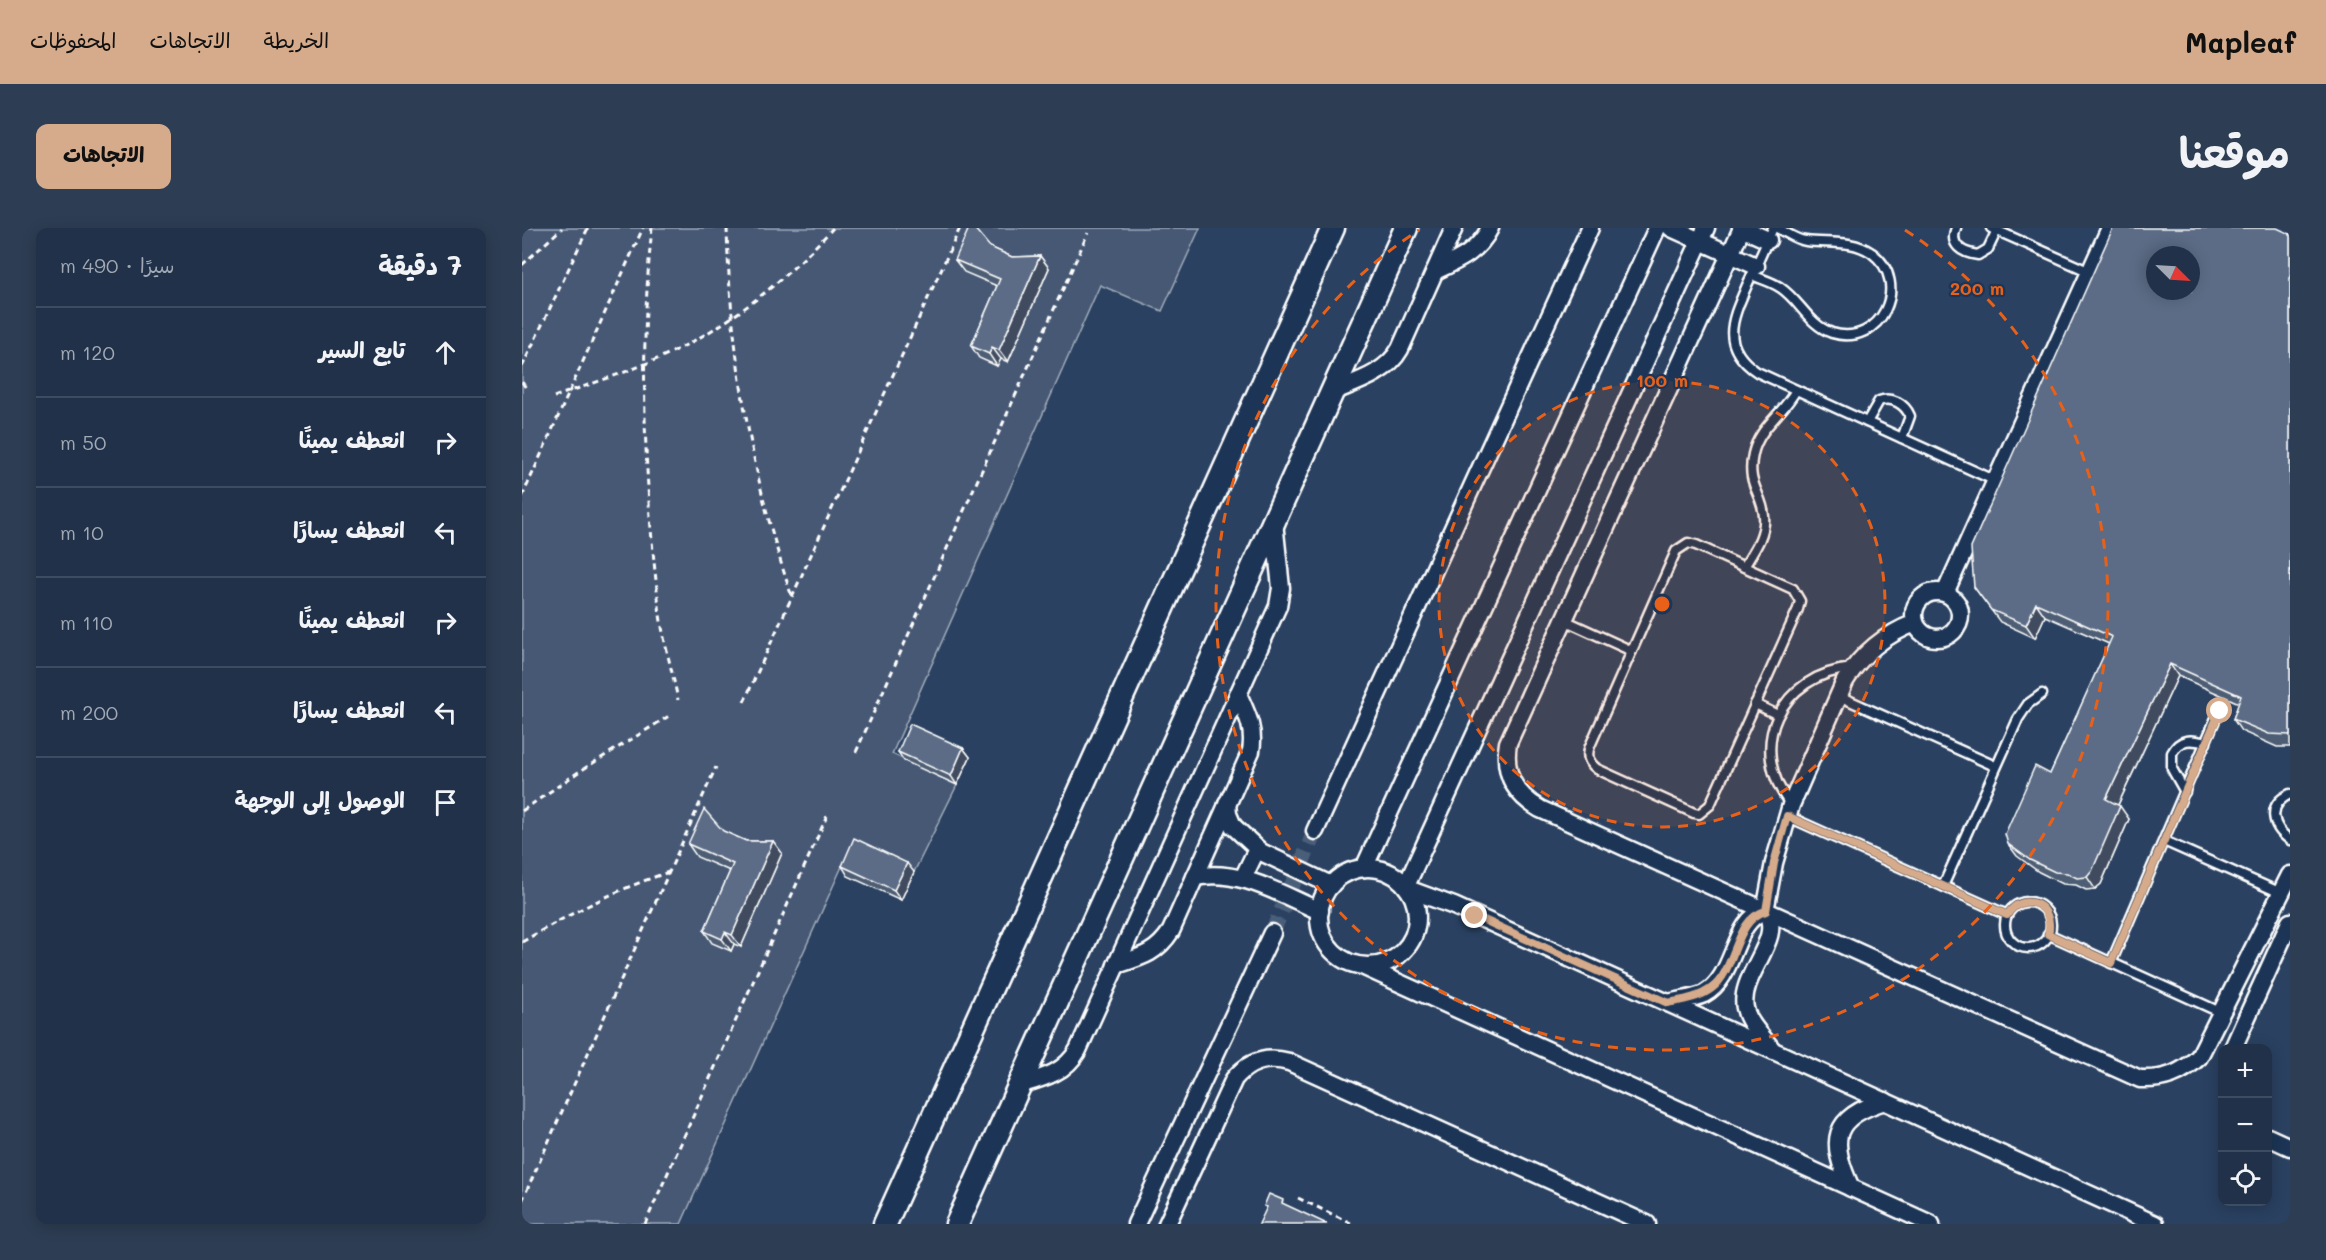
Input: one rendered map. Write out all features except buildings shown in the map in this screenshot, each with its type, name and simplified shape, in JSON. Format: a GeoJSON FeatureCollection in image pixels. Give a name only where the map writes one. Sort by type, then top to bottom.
{"type":"FeatureCollection","features":[{"type":"Feature","properties":{"kind":"main road"},"geometry":{"type":"LineString","coordinates":[[885,1224],[1333,228]]}},
{"type":"Feature","properties":{"kind":"main road"},"geometry":{"type":"LineString","coordinates":[[957,1224],[1406,228]]}},
{"type":"Feature","properties":{"kind":"street"},"geometry":{"type":"LineString","coordinates":[[1332,392],[1380,371],[1392,361],[1454,228]]}},
{"type":"Feature","properties":{"kind":"street"},"geometry":{"type":"LineString","coordinates":[[1435,271],[1472,253],[1490,228]]}},
{"type":"Feature","properties":{"kind":"street"},"geometry":{"type":"LineString","coordinates":[[1315,831],[1590,228]]}},
{"type":"Feature","properties":{"kind":"street"},"geometry":{"type":"LineString","coordinates":[[1364,868],[1657,228]]}},
{"type":"Feature","properties":{"kind":"street"},"geometry":{"type":"LineString","coordinates":[[1671,228],[1704,235],[1754,270]]}},
{"type":"Feature","properties":{"kind":"street"},"geometry":{"type":"LineString","coordinates":[[1773,232],[1742,228],[1508,743],[1507,770],[1519,793],[1540,809],[2140,1079],[2172,1076],[2187,1068],[2199,1057],[2290,875]]}},
{"type":"Feature","properties":{"kind":"street"},"geometry":{"type":"LineString","coordinates":[[1945,593],[2109,228]]}},
{"type":"Feature","properties":{"kind":"street"},"geometry":{"type":"LineString","coordinates":[[1407,887],[1704,235]]}},
{"type":"Feature","properties":{"kind":"street"},"geometry":{"type":"LineString","coordinates":[[1019,1085],[1054,1074],[1072,1060],[1116,965],[1280,597],[1274,522]]}},
{"type":"Feature","properties":{"kind":"street"},"geometry":{"type":"LineString","coordinates":[[1932,592],[1945,593],[1956,602],[1960,615],[1959,622],[1950,634],[1937,638],[1930,637],[1918,629],[1914,610],[1921,598],[1932,592]]}},
{"type":"Feature","properties":{"kind":"street"},"geometry":{"type":"LineString","coordinates":[[1773,1051],[1750,1020],[1744,1006],[1745,989],[1771,935],[1771,920],[1766,911],[1774,863],[1789,810],[1853,668],[1874,645],[1894,632],[1915,623]]}},
{"type":"Feature","properties":{"kind":"street"},"geometry":{"type":"LineString","coordinates":[[1116,965],[1154,951],[1164,942],[1195,877],[1252,742],[1251,723],[1238,694]]}},
{"type":"Feature","properties":{"kind":"street"},"geometry":{"type":"LineString","coordinates":[[1227,803],[1228,814],[1233,826],[1257,849],[1331,885]]}},
{"type":"Feature","properties":{"kind":"street"},"geometry":{"type":"LineString","coordinates":[[1243,878],[1257,849]]}},
{"type":"Feature","properties":{"kind":"street"},"geometry":{"type":"LineString","coordinates":[[1931,1224],[1344,959],[1330,947],[1323,936],[1320,911],[1326,893],[1331,885],[1352,871],[1364,868],[1387,872],[1407,887],[1439,899],[2155,1224]]}},
{"type":"Feature","properties":{"kind":"street"},"geometry":{"type":"LineString","coordinates":[[1195,877],[1243,878],[1320,911]]}},
{"type":"Feature","properties":{"kind":"street"},"geometry":{"type":"LineString","coordinates":[[1362,966],[1389,961],[1401,953],[1410,942],[1416,929],[1417,915],[1415,901],[1407,887]]}},
{"type":"Feature","properties":{"kind":"street"},"geometry":{"type":"LineString","coordinates":[[1668,1003],[1695,997],[1710,990],[1722,977],[1748,922],[1759,913],[1766,911]]}},
{"type":"Feature","properties":{"kind":"street"},"geometry":{"type":"LineString","coordinates":[[2235,1044],[2290,922]]}},
{"type":"Feature","properties":{"kind":"street"},"geometry":{"type":"LineString","coordinates":[[1136,1224],[1272,933]]}},
{"type":"Feature","properties":{"kind":"street"},"geometry":{"type":"LineString","coordinates":[[1730,962],[1740,962],[1752,972]]}},
{"type":"Feature","properties":{"kind":"street"},"geometry":{"type":"LineString","coordinates":[[1167,1224],[1234,1079],[1247,1066],[1272,1058],[1289,1062],[1647,1224]]}},
{"type":"Feature","properties":{"kind":"street"},"geometry":{"type":"LineString","coordinates":[[1851,1188],[1839,1161],[1837,1150],[1841,1129],[1855,1112],[1885,1101]]}},
{"type":"Feature","properties":{"kind":"street"},"geometry":{"type":"LineString","coordinates":[[2272,1139],[2290,1147]]}},
{"type":"Feature","properties":{"kind":"lane"},"geometry":{"type":"LineString","coordinates":[[1956,228],[1953,240],[1960,250],[1978,255],[1988,249],[1994,229],[2090,272]]}},
{"type":"Feature","properties":{"kind":"lane"},"geometry":{"type":"LineString","coordinates":[[1754,270],[1782,288],[1816,324],[1831,333],[1851,336],[1875,324],[1882,316],[1890,298],[1891,288],[1884,266],[1877,257],[1869,251],[1850,244],[1803,241],[1773,232],[1754,270],[1732,323],[1738,353],[1757,372],[1996,481]]}},
{"type":"Feature","properties":{"kind":"lane"},"geometry":{"type":"LineString","coordinates":[[1744,567],[1762,535],[1764,525],[1763,510],[1751,475],[1753,453],[1762,431],[1789,403],[1796,390]]}},
{"type":"Feature","properties":{"kind":"lane"},"geometry":{"type":"LineString","coordinates":[[1867,422],[1879,401],[1892,400],[1903,405],[1910,416],[1902,438]]}},
{"type":"Feature","properties":{"kind":"lane"},"geometry":{"type":"LineString","coordinates":[[1692,544],[1744,567],[1793,589],[1800,601],[1710,805],[1703,812],[1694,813],[1597,770],[1589,759],[1590,746],[1679,547],[1692,544]]}},
{"type":"Feature","properties":{"kind":"lane"},"geometry":{"type":"LineString","coordinates":[[1564,620],[1632,651]]}},
{"type":"Feature","properties":{"kind":"lane"},"geometry":{"type":"LineString","coordinates":[[1853,668],[1827,672],[1815,677],[1793,693],[1778,715],[1771,738],[1771,762],[1789,810],[2007,915]]}},
{"type":"Feature","properties":{"kind":"lane"},"geometry":{"type":"LineString","coordinates":[[1943,886],[1995,766],[2022,711],[2042,694]]}},
{"type":"Feature","properties":{"kind":"lane"},"geometry":{"type":"LineString","coordinates":[[1839,696],[1995,766]]}},
{"type":"Feature","properties":{"kind":"lane"},"geometry":{"type":"LineString","coordinates":[[1755,704],[1778,715]]}},
{"type":"Feature","properties":{"kind":"lane"},"geometry":{"type":"LineString","coordinates":[[2111,963],[2220,711]]}},
{"type":"Feature","properties":{"kind":"lane"},"geometry":{"type":"LineString","coordinates":[[2185,792],[2172,769],[2172,753],[2184,741],[2195,740],[2206,743]]}},
{"type":"Feature","properties":{"kind":"lane"},"geometry":{"type":"LineString","coordinates":[[2290,794],[2280,801],[2274,813],[2276,826],[2290,840]]}},
{"type":"Feature","properties":{"kind":"lane"},"geometry":{"type":"LineString","coordinates":[[2164,841],[2281,893]]}},
{"type":"Feature","properties":{"kind":"lane"},"geometry":{"type":"LineString","coordinates":[[2028,902],[2040,906],[2050,921],[2045,940],[2034,947],[2021,947],[2010,940],[2005,921],[2007,915],[2015,906],[2028,902]]}},
{"type":"Feature","properties":{"kind":"lane"},"geometry":{"type":"LineString","coordinates":[[2048,934],[2222,1013]]}},
{"type":"Feature","properties":{"kind":"path"},"geometry":{"type":"LineString","coordinates":[[522,265],[562,228]]}},
{"type":"Feature","properties":{"kind":"path"},"geometry":{"type":"LineString","coordinates":[[522,367],[588,228]]}},
{"type":"Feature","properties":{"kind":"path"},"geometry":{"type":"LineString","coordinates":[[522,497],[643,228]]}},
{"type":"Feature","properties":{"kind":"path"},"geometry":{"type":"LineString","coordinates":[[652,228],[646,363],[646,444],[659,608],[678,700]]}},
{"type":"Feature","properties":{"kind":"path"},"geometry":{"type":"LineString","coordinates":[[727,228],[732,317],[749,434],[780,561],[792,597]]}},
{"type":"Feature","properties":{"kind":"path"},"geometry":{"type":"LineString","coordinates":[[554,397],[669,354],[732,317],[763,295],[804,260],[833,228]]}},
{"type":"Feature","properties":{"kind":"path"},"geometry":{"type":"LineString","coordinates":[[744,702],[960,228]]}},
{"type":"Feature","properties":{"kind":"path"},"geometry":{"type":"LineString","coordinates":[[856,752],[1088,233]]}},
{"type":"Feature","properties":{"kind":"path"},"geometry":{"type":"LineString","coordinates":[[522,382],[526,388]]}},
{"type":"Feature","properties":{"kind":"path"},"geometry":{"type":"LineString","coordinates":[[522,811],[577,773],[669,716]]}},
{"type":"Feature","properties":{"kind":"path"},"geometry":{"type":"LineString","coordinates":[[522,1201],[716,767]]}},
{"type":"Feature","properties":{"kind":"path"},"geometry":{"type":"LineString","coordinates":[[645,1224],[827,816]]}},
{"type":"Feature","properties":{"kind":"path"},"geometry":{"type":"LineString","coordinates":[[522,942],[563,918],[637,882],[669,872]]}},
{"type":"Feature","properties":{"kind":"path"},"geometry":{"type":"LineString","coordinates":[[1298,1198],[1353,1224]]}},
{"type":"Feature","properties":{"kind":"shaded area"},"geometry":{"type":"Polygon","coordinates":[[[522,228],[1200,228],[1162,311],[1100,285],[892,754],[957,785],[914,872],[853,842],[681,1224],[522,1224],[522,228]]]}},
{"type":"Feature","properties":{"kind":"tunnel"},"geometry":{"type":"LineString","coordinates":[[1272,933],[1315,831]]}},
{"type":"Feature","properties":{"kind":"route"},"geometry":{"type":"LineString","coordinates":[[1475,916],[1668,1003],[1695,997],[1717,984],[1727,970],[1748,922],[1759,913],[1766,911],[1774,863],[1787,816],[2007,915],[2010,910],[2021,903],[2034,903],[2045,910],[2048,915],[2050,928],[2048,934],[2111,963],[2220,711]]}}]}
